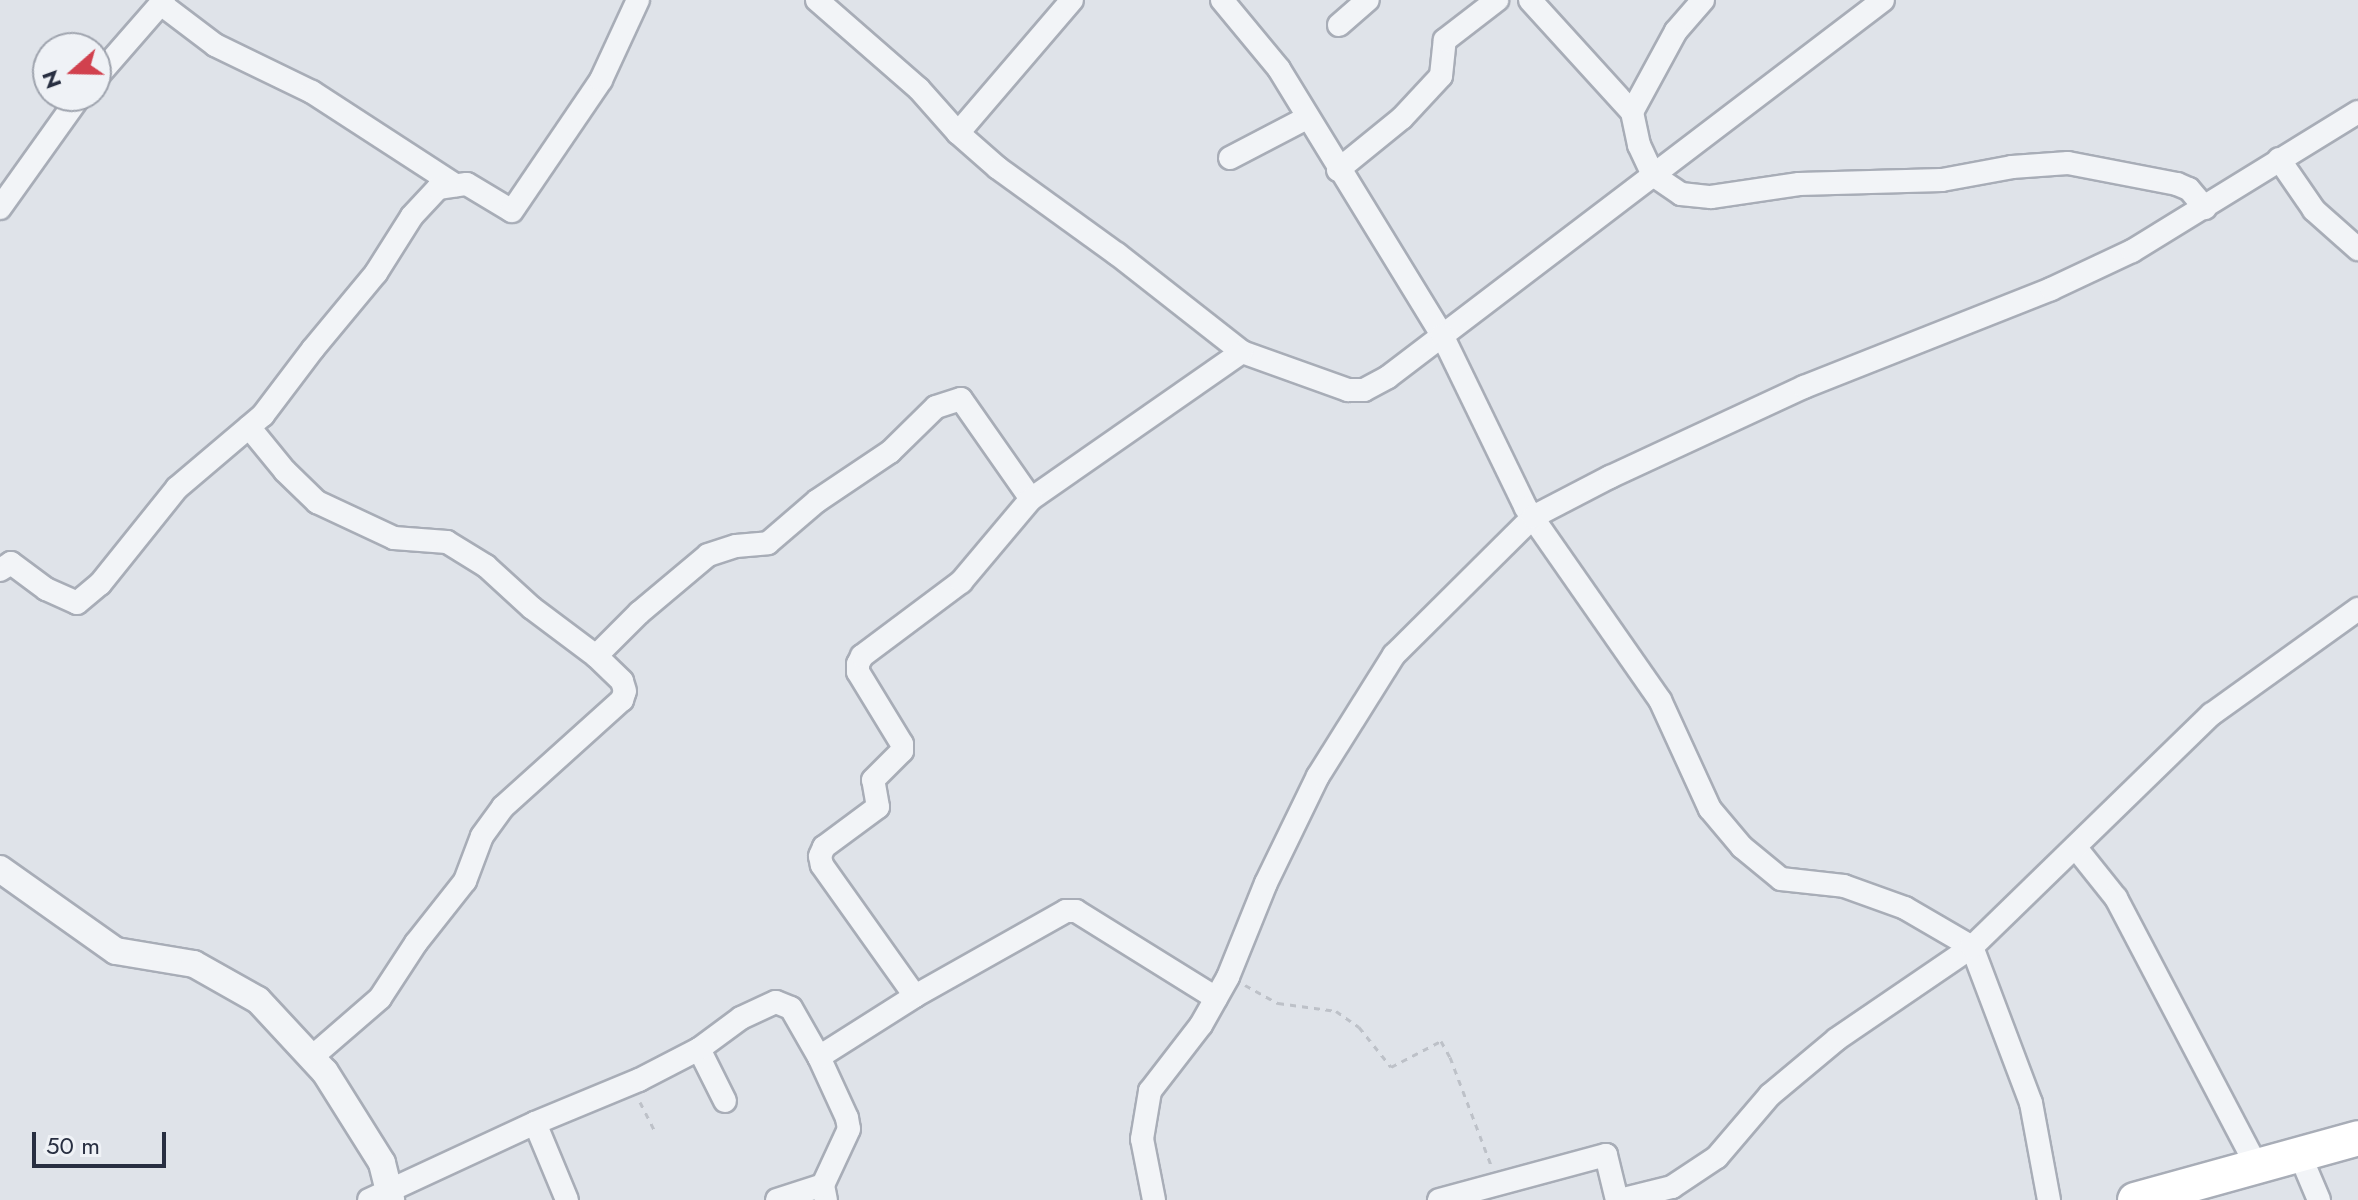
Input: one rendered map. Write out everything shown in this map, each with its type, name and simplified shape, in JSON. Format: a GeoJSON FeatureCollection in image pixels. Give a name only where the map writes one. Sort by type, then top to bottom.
{"type":"FeatureCollection","features":[{"type":"Feature","properties":{"kind":"main road"},"geometry":{"type":"LineString","coordinates":[[2135,1200],[2358,1138]]}},
{"type":"Feature","properties":{"kind":"street"},"geometry":{"type":"LineString","coordinates":[[0,570],[11,563],[46,589],[77,603],[100,584],[177,488],[263,415],[376,273],[412,216],[438,188],[467,184],[512,211],[601,80],[638,0]]}},
{"type":"Feature","properties":{"kind":"street"},"geometry":{"type":"LineString","coordinates":[[817,0],[919,89],[958,133],[998,168],[1117,254],[1242,352],[1348,390],[1364,390],[1388,377],[1883,0]]}},
{"type":"Feature","properties":{"kind":"street"},"geometry":{"type":"LineString","coordinates":[[958,133],[1072,0]]}},
{"type":"Feature","properties":{"kind":"street"},"geometry":{"type":"LineString","coordinates":[[1222,0],[1279,69],[1338,170],[1442,335],[1533,517],[1660,700],[1710,809],[1742,847],[1781,879],[1844,886],[1893,903],[1972,947],[2031,1103],[2049,1200]]}},
{"type":"Feature","properties":{"kind":"street"},"geometry":{"type":"LineString","coordinates":[[1339,25],[1368,0]]}},
{"type":"Feature","properties":{"kind":"street"},"geometry":{"type":"LineString","coordinates":[[1338,170],[1402,118],[1436,82],[1443,70],[1445,40],[1497,0]]}},
{"type":"Feature","properties":{"kind":"street"},"geometry":{"type":"LineString","coordinates":[[1530,0],[1632,112],[1639,145],[1653,175],[1681,194],[1711,197],[1799,184],[1942,180],[2012,167],[2068,163],[2177,184],[2189,189],[2205,208]]}},
{"type":"Feature","properties":{"kind":"street"},"geometry":{"type":"LineString","coordinates":[[1632,112],[1676,31],[1703,0]]}},
{"type":"Feature","properties":{"kind":"street"},"geometry":{"type":"LineString","coordinates":[[112,60],[162,2],[215,45],[312,92],[455,185]]}},
{"type":"Feature","properties":{"kind":"street"},"geometry":{"type":"LineString","coordinates":[[0,208],[69,112]]}},
{"type":"Feature","properties":{"kind":"street"},"geometry":{"type":"LineString","coordinates":[[1154,1200],[1142,1139],[1150,1091],[1194,1035],[1228,977],[1266,883],[1318,776],[1394,655],[1533,517],[1610,477],[1804,387],[2051,289],[2132,251],[2358,112]]}},
{"type":"Feature","properties":{"kind":"street"},"geometry":{"type":"LineString","coordinates":[[1230,158],[1307,118]]}},
{"type":"Feature","properties":{"kind":"street"},"geometry":{"type":"LineString","coordinates":[[2279,159],[2314,210],[2358,249]]}},
{"type":"Feature","properties":{"kind":"street"},"geometry":{"type":"LineString","coordinates":[[915,996],[822,865],[820,856],[824,847],[878,807],[873,780],[902,751],[902,744],[858,672],[862,656],[961,582],[1031,499],[1242,352]]}},
{"type":"Feature","properties":{"kind":"street"},"geometry":{"type":"LineString","coordinates":[[596,656],[639,613],[708,555],[736,546],[768,543],[817,501],[890,452],[936,407],[961,399],[1031,499]]}},
{"type":"Feature","properties":{"kind":"street"},"geometry":{"type":"LineString","coordinates":[[249,427],[285,471],[317,502],[394,538],[447,542],[486,566],[532,608],[596,656],[622,681],[625,691],[622,700],[503,807],[482,836],[465,881],[416,943],[380,998],[312,1057]]}},
{"type":"Feature","properties":{"kind":"street"},"geometry":{"type":"LineString","coordinates":[[1439,1200],[1606,1155],[1618,1200],[1672,1187],[1717,1157],[1770,1095],[1837,1039],[1972,947],[2212,714],[2358,609]]}},
{"type":"Feature","properties":{"kind":"street"},"geometry":{"type":"LineString","coordinates":[[2076,848],[2116,898],[2257,1167]]}},
{"type":"Feature","properties":{"kind":"street"},"geometry":{"type":"LineString","coordinates":[[0,869],[116,951],[194,964],[258,1000],[325,1072],[382,1163],[383,1197],[535,1123],[632,1084],[699,1049],[741,1018],[776,1002],[791,1008],[819,1057],[849,1129],[824,1193],[777,1200]]}},
{"type":"Feature","properties":{"kind":"street"},"geometry":{"type":"LineString","coordinates":[[819,1057],[915,996],[1066,911],[1076,911],[1216,998]]}},
{"type":"Feature","properties":{"kind":"street"},"geometry":{"type":"LineString","coordinates":[[699,1049],[725,1101]]}},
{"type":"Feature","properties":{"kind":"street"},"geometry":{"type":"LineString","coordinates":[[535,1123],[567,1200]]}},
{"type":"Feature","properties":{"kind":"street"},"geometry":{"type":"LineString","coordinates":[[2300,1155],[2319,1200]]}},
{"type":"Feature","properties":{"kind":"path"},"geometry":{"type":"LineString","coordinates":[[1228,977],[1278,1003],[1336,1011],[1359,1027],[1391,1067],[1441,1041],[1450,1057],[1498,1184]]}},
{"type":"Feature","properties":{"kind":"path"},"geometry":{"type":"LineString","coordinates":[[632,1084],[654,1130]]}}]}
